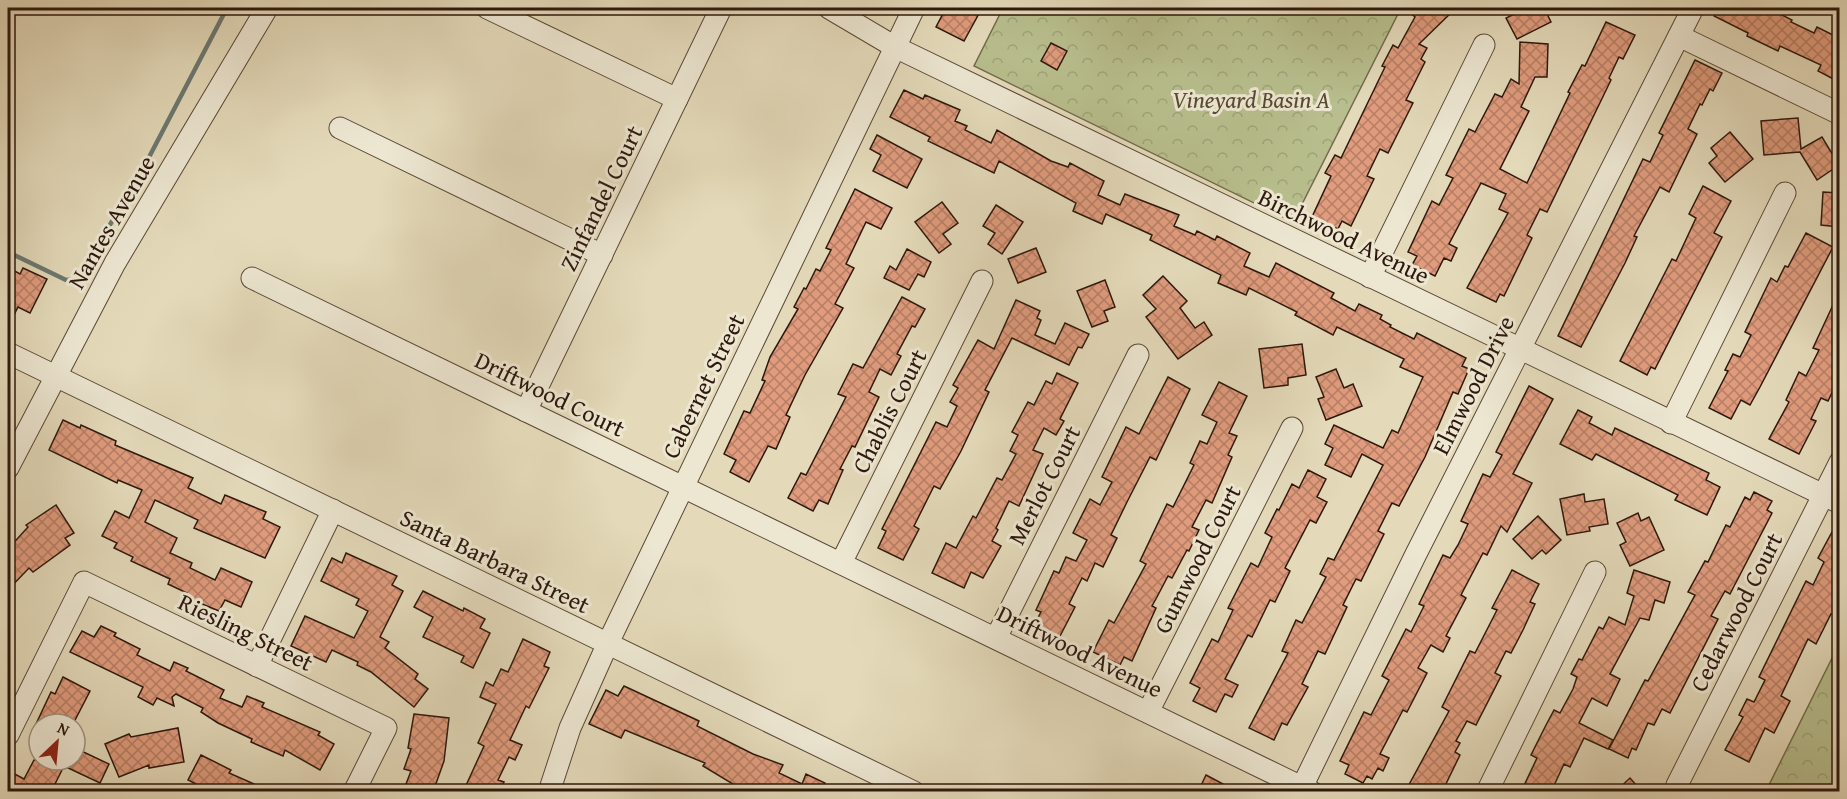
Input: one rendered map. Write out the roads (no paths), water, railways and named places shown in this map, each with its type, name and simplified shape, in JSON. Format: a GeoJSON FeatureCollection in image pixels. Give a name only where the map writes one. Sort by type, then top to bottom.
{"type":"FeatureCollection","features":[{"type":"Feature","properties":{"kind":"street","name":"Nantes Avenue"},"geometry":{"type":"LineString","coordinates":[[8,468],[54,375],[115,263],[267,8]]}},
{"type":"Feature","properties":{"kind":"street"},"geometry":{"type":"LineString","coordinates":[[487,8],[677,99]]}},
{"type":"Feature","properties":{"kind":"street","name":"Zinfandel Court"},"geometry":{"type":"LineString","coordinates":[[526,411],[721,8]]}},
{"type":"Feature","properties":{"kind":"street","name":"Birchwood Avenue"},"geometry":{"type":"LineString","coordinates":[[829,8],[895,47],[1831,499]]}},
{"type":"Feature","properties":{"kind":"street","name":"Cabernet Street"},"geometry":{"type":"LineString","coordinates":[[549,792],[570,728],[608,643],[914,8]]}},
{"type":"Feature","properties":{"kind":"street","name":"Elmwood Drive"},"geometry":{"type":"LineString","coordinates":[[1307,789],[1519,350],[1693,8]]}},
{"type":"Feature","properties":{"kind":"street"},"geometry":{"type":"LineString","coordinates":[[1679,36],[1839,114]]}},
{"type":"Feature","properties":{"kind":"street"},"geometry":{"type":"LineString","coordinates":[[1370,277],[1484,45]]}},
{"type":"Feature","properties":{"kind":"street"},"geometry":{"type":"LineString","coordinates":[[340,128],[602,255]]}},
{"type":"Feature","properties":{"kind":"street"},"geometry":{"type":"LineString","coordinates":[[1671,423],[1785,193]]}},
{"type":"Feature","properties":{"kind":"street","name":"Driftwood Court"},"geometry":{"type":"LineString","coordinates":[[252,278],[833,560]]}},
{"type":"Feature","properties":{"kind":"street","name":"Chablis Court"},"geometry":{"type":"LineString","coordinates":[[833,560],[982,281]]}},
{"type":"Feature","properties":{"kind":"street","name":"Santa Barbara Street"},"geometry":{"type":"LineString","coordinates":[[8,353],[914,792]]}},
{"type":"Feature","properties":{"kind":"street","name":"Merlot Court"},"geometry":{"type":"LineString","coordinates":[[996,638],[1137,354]]}},
{"type":"Feature","properties":{"kind":"street","name":"Gumwood Court"},"geometry":{"type":"LineString","coordinates":[[1148,712],[1292,428]]}},
{"type":"Feature","properties":{"kind":"street","name":"Cedarwood Court"},"geometry":{"type":"LineString","coordinates":[[1677,785],[1831,499],[1839,462]]}},
{"type":"Feature","properties":{"kind":"street"},"geometry":{"type":"LineString","coordinates":[[257,666],[333,510]]}},
{"type":"Feature","properties":{"kind":"street","name":"Driftwood Avenue"},"geometry":{"type":"LineString","coordinates":[[833,560],[1307,789]]}},
{"type":"Feature","properties":{"kind":"street"},"geometry":{"type":"LineString","coordinates":[[1487,792],[1595,572]]}},
{"type":"Feature","properties":{"kind":"street","name":"Riesling Street"},"geometry":{"type":"LineString","coordinates":[[8,735],[84,582],[386,728],[354,792]]}},
{"type":"Feature","properties":{"kind":"waterway"},"geometry":{"type":"LineString","coordinates":[[135,184],[227,8]]}},
{"type":"Feature","properties":{"kind":"waterway"},"geometry":{"type":"LineString","coordinates":[[8,252],[66,280],[77,279],[125,200]]}},
{"type":"Feature","properties":{"kind":"park label","name":"Vineyard Basin A"},"geometry":{"type":"Point","coordinates":[1251,99]}}]}
